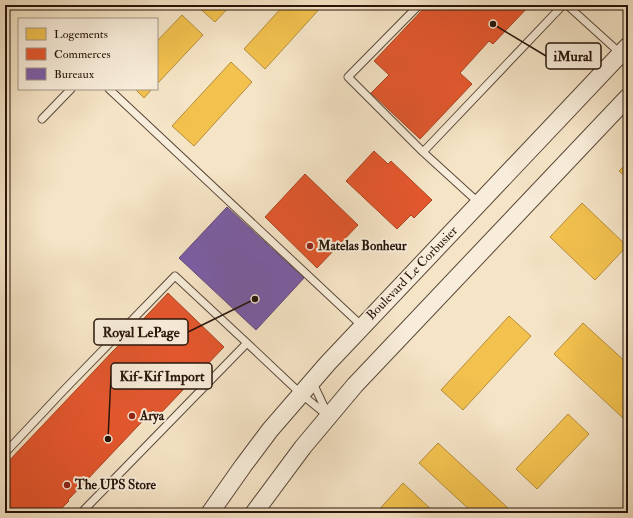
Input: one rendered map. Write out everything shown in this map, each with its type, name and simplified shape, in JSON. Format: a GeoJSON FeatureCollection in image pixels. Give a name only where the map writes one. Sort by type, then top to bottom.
{"type":"FeatureCollection","features":[{"type":"Feature","properties":{"kind":"street","name":"Boulevard Le Corbusier"},"geometry":{"type":"LineString","coordinates":[[210,513],[243,466],[300,394],[362,326],[624,50]]}},
{"type":"Feature","properties":{"kind":"street"},"geometry":{"type":"LineString","coordinates":[[254,513],[328,416],[384,354],[628,97]]}},
{"type":"Feature","properties":{"kind":"lane"},"geometry":{"type":"LineString","coordinates":[[419,5],[348,78],[423,152],[479,203]]}},
{"type":"Feature","properties":{"kind":"lane"},"geometry":{"type":"LineString","coordinates":[[423,152],[562,5]]}},
{"type":"Feature","properties":{"kind":"lane"},"geometry":{"type":"LineString","coordinates":[[567,5],[624,50]]}},
{"type":"Feature","properties":{"kind":"lane"},"geometry":{"type":"LineString","coordinates":[[42,119],[70,90]]}},
{"type":"Feature","properties":{"kind":"lane"},"geometry":{"type":"LineString","coordinates":[[110,90],[362,326]]}},
{"type":"Feature","properties":{"kind":"lane"},"geometry":{"type":"LineString","coordinates":[[5,453],[83,370],[176,276],[300,394],[328,416]]}},
{"type":"Feature","properties":{"kind":"lane"},"geometry":{"type":"LineString","coordinates":[[82,513],[247,344]]}},
{"type":"Feature","properties":{"kind":"lane"},"geometry":{"type":"LineString","coordinates":[[312,381],[328,416]]}},
{"type":"Feature","properties":{"kind":"building: Logements"},"geometry":{"type":"Polygon","coordinates":[[[196,5],[231,5],[215,22],[196,5]]]}},
{"type":"Feature","properties":{"kind":"building: Logements"},"geometry":{"type":"Polygon","coordinates":[[[284,5],[323,5],[265,69],[244,49],[284,5]]]}},
{"type":"Feature","properties":{"kind":"building: Logements"},"geometry":{"type":"Polygon","coordinates":[[[182,15],[203,35],[158,83],[158,40],[182,15]]]}},
{"type":"Feature","properties":{"kind":"building: Logements"},"geometry":{"type":"Polygon","coordinates":[[[231,62],[252,82],[194,146],[172,126],[231,62]]]}},
{"type":"Feature","properties":{"kind":"building: Logements"},"geometry":{"type":"Polygon","coordinates":[[[136,90],[151,90],[144,98],[136,90]]]}},
{"type":"Feature","properties":{"kind":"building: Logements"},"geometry":{"type":"Polygon","coordinates":[[[628,162],[628,179],[619,171],[628,162]]]}},
{"type":"Feature","properties":{"kind":"building: Logements"},"geometry":{"type":"Polygon","coordinates":[[[582,203],[627,246],[595,280],[550,237],[582,203]]]}},
{"type":"Feature","properties":{"kind":"building: Logements"},"geometry":{"type":"Polygon","coordinates":[[[509,316],[531,336],[463,410],[441,390],[509,316]]]}},
{"type":"Feature","properties":{"kind":"building: Logements"},"geometry":{"type":"Polygon","coordinates":[[[583,323],[628,364],[628,412],[623,418],[554,354],[583,323]]]}},
{"type":"Feature","properties":{"kind":"building: Logements"},"geometry":{"type":"Polygon","coordinates":[[[568,414],[589,434],[537,489],[516,469],[568,414]]]}},
{"type":"Feature","properties":{"kind":"building: Logements"},"geometry":{"type":"Polygon","coordinates":[[[438,443],[508,508],[503,513],[473,513],[419,463],[438,443]]]}},
{"type":"Feature","properties":{"kind":"building: Logements"},"geometry":{"type":"Polygon","coordinates":[[[403,483],[435,513],[376,513],[403,483]]]}},
{"type":"Feature","properties":{"kind":"building: Commerces"},"geometry":{"type":"Polygon","coordinates":[[[427,5],[530,5],[493,44],[489,41],[460,73],[472,84],[420,139],[371,93],[389,75],[374,61],[427,5]]]}},
{"type":"Feature","properties":{"kind":"building: Commerces"},"geometry":{"type":"Polygon","coordinates":[[[374,151],[388,164],[391,161],[432,200],[414,218],[411,215],[397,229],[346,181],[374,151]]]}},
{"type":"Feature","properties":{"kind":"building: Commerces"},"geometry":{"type":"Polygon","coordinates":[[[305,174],[358,225],[317,268],[265,217],[305,174]]]}},
{"type":"Feature","properties":{"kind":"building: Commerces"},"geometry":{"type":"Polygon","coordinates":[[[168,293],[224,347],[159,415],[153,410],[57,513],[5,513],[5,465],[168,293]]]}},
{"type":"Feature","properties":{"kind":"building: Bureaux"},"geometry":{"type":"Polygon","coordinates":[[[227,207],[304,278],[256,330],[179,258],[227,207]]]}},
{"type":"Feature","properties":{"kind":"place","name":"iMural"},"geometry":{"type":"Point","coordinates":[493,24]}},
{"type":"Feature","properties":{"kind":"place","name":"Matelas Bonheur"},"geometry":{"type":"Point","coordinates":[310,246]}},
{"type":"Feature","properties":{"kind":"place","name":"Royal LePage"},"geometry":{"type":"Point","coordinates":[255,299]}},
{"type":"Feature","properties":{"kind":"place","name":"Arya"},"geometry":{"type":"Point","coordinates":[132,416]}},
{"type":"Feature","properties":{"kind":"place","name":"Kif-Kif Import"},"geometry":{"type":"Point","coordinates":[108,439]}},
{"type":"Feature","properties":{"kind":"place","name":"The UPS Store"},"geometry":{"type":"Point","coordinates":[67,485]}}]}
